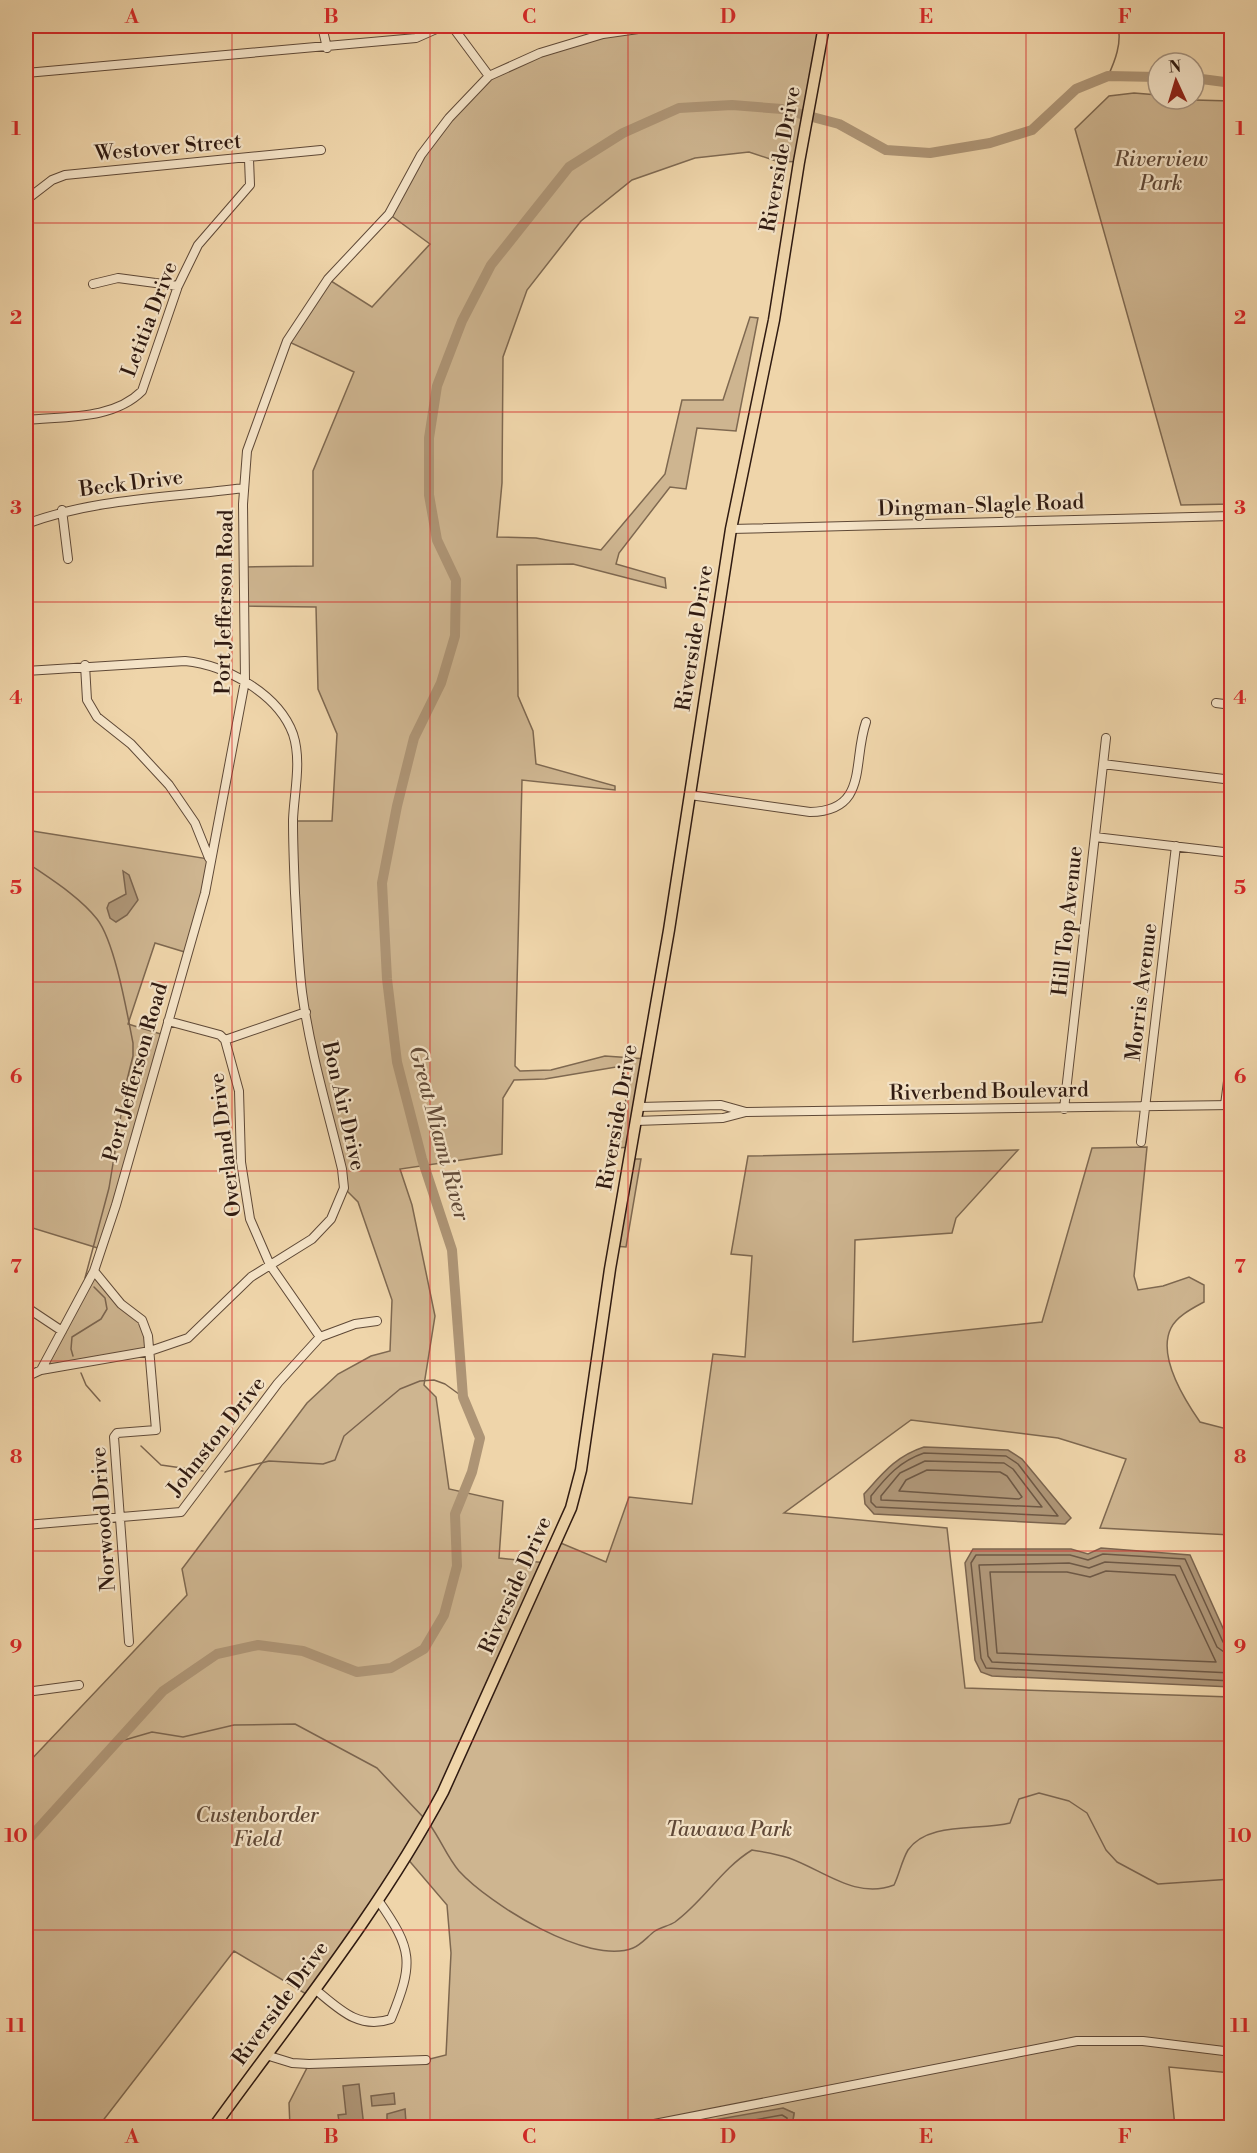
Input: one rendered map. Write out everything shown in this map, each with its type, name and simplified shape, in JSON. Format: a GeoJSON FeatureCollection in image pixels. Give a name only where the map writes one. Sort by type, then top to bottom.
{"type":"FeatureCollection","features":[{"type":"Feature","properties":{"kind":"main road","name":"Riverside Drive"},"geometry":{"type":"LineString","coordinates":[[213,2127],[316,1990],[419,1836],[443,1792],[571,1508],[581,1470],[609,1279],[690,795],[730,530],[774,320],[799,162],[825,26]]}},
{"type":"Feature","properties":{"kind":"street"},"geometry":{"type":"LineString","coordinates":[[322,26],[327,48]]}},
{"type":"Feature","properties":{"kind":"street"},"geometry":{"type":"LineString","coordinates":[[26,73],[327,48],[416,38],[443,26]]}},
{"type":"Feature","properties":{"kind":"street"},"geometry":{"type":"LineString","coordinates":[[452,26],[489,76]]}},
{"type":"Feature","properties":{"kind":"street","name":"Port Jefferson Road"},"geometry":{"type":"LineString","coordinates":[[41,1370],[94,1271],[116,1205],[205,893],[209,859],[245,681],[243,488],[247,451],[287,341],[328,279],[389,214],[421,155],[449,118],[489,76],[540,53],[603,34],[659,26]]}},
{"type":"Feature","properties":{"kind":"street","name":"Westover Street"},"geometry":{"type":"LineString","coordinates":[[26,200],[52,180],[65,175],[249,159],[321,150]]}},
{"type":"Feature","properties":{"kind":"street","name":"Letitia Drive"},"geometry":{"type":"LineString","coordinates":[[26,420],[105,412],[130,403],[142,391],[178,286],[198,245],[250,185],[249,159]]}},
{"type":"Feature","properties":{"kind":"street"},"geometry":{"type":"LineString","coordinates":[[93,284],[118,278],[178,286]]}},
{"type":"Feature","properties":{"kind":"street","name":"Beck Drive"},"geometry":{"type":"LineString","coordinates":[[26,524],[62,510],[100,503],[243,488]]}},
{"type":"Feature","properties":{"kind":"street"},"geometry":{"type":"LineString","coordinates":[[62,510],[68,558]]}},
{"type":"Feature","properties":{"kind":"street","name":"Dingman-Slagle Road"},"geometry":{"type":"LineString","coordinates":[[730,530],[1232,516]]}},
{"type":"Feature","properties":{"kind":"street","name":"Bon Air Drive"},"geometry":{"type":"LineString","coordinates":[[26,671],[85,665],[185,661],[205,663],[225,669],[245,681],[268,700],[281,715],[292,733],[296,752],[293,821],[295,893],[306,1012],[342,1169],[344,1188],[331,1219],[312,1239],[251,1277],[188,1338],[150,1351],[41,1370]]}},
{"type":"Feature","properties":{"kind":"street"},"geometry":{"type":"LineString","coordinates":[[85,665],[87,700],[97,717],[131,744],[169,785],[195,823],[209,859]]}},
{"type":"Feature","properties":{"kind":"street"},"geometry":{"type":"LineString","coordinates":[[1216,703],[1232,705]]}},
{"type":"Feature","properties":{"kind":"street"},"geometry":{"type":"LineString","coordinates":[[690,795],[810,812],[825,812],[838,807],[849,798],[857,776],[866,722]]}},
{"type":"Feature","properties":{"kind":"street","name":"Hill Top Avenue"},"geometry":{"type":"LineString","coordinates":[[1064,1109],[1106,738]]}},
{"type":"Feature","properties":{"kind":"street"},"geometry":{"type":"LineString","coordinates":[[1103,764],[1232,780]]}},
{"type":"Feature","properties":{"kind":"street"},"geometry":{"type":"LineString","coordinates":[[1095,837],[1232,853]]}},
{"type":"Feature","properties":{"kind":"street","name":"Morris Avenue"},"geometry":{"type":"LineString","coordinates":[[1141,1142],[1176,846]]}},
{"type":"Feature","properties":{"kind":"street"},"geometry":{"type":"LineString","coordinates":[[168,1021],[220,1035],[225,1040],[306,1012]]}},
{"type":"Feature","properties":{"kind":"street","name":"Overland Drive"},"geometry":{"type":"LineString","coordinates":[[225,1040],[239,1091],[241,1162],[250,1219],[270,1265],[320,1336]]}},
{"type":"Feature","properties":{"kind":"street"},"geometry":{"type":"LineString","coordinates":[[1228,1105],[1232,1050]]}},
{"type":"Feature","properties":{"kind":"street"},"geometry":{"type":"LineString","coordinates":[[639,1107],[722,1105],[746,1112]]}},
{"type":"Feature","properties":{"kind":"street","name":"Riverbend Boulevard"},"geometry":{"type":"LineString","coordinates":[[746,1112],[1228,1105]]}},
{"type":"Feature","properties":{"kind":"street"},"geometry":{"type":"LineString","coordinates":[[636,1121],[723,1118],[746,1112]]}},
{"type":"Feature","properties":{"kind":"street","name":"Norwood Drive"},"geometry":{"type":"LineString","coordinates":[[94,1271],[121,1304],[142,1320],[148,1336],[150,1351],[156,1430],[117,1433],[114,1437],[129,1642]]}},
{"type":"Feature","properties":{"kind":"street"},"geometry":{"type":"LineString","coordinates":[[26,1306],[63,1331]]}},
{"type":"Feature","properties":{"kind":"street","name":"Johnston Drive"},"geometry":{"type":"LineString","coordinates":[[26,1525],[180,1512],[278,1383],[320,1336],[355,1324],[377,1321]]}},
{"type":"Feature","properties":{"kind":"street"},"geometry":{"type":"LineString","coordinates":[[26,1377],[41,1370]]}},
{"type":"Feature","properties":{"kind":"street"},"geometry":{"type":"LineString","coordinates":[[26,1692],[79,1685]]}},
{"type":"Feature","properties":{"kind":"street"},"geometry":{"type":"LineString","coordinates":[[316,1990],[347,2014],[371,2024],[391,2019],[408,1968],[405,1945],[399,1930],[378,1900]]}},
{"type":"Feature","properties":{"kind":"street"},"geometry":{"type":"LineString","coordinates":[[634,2127],[1077,2042],[1143,2041],[1232,2052]]}},
{"type":"Feature","properties":{"kind":"street"},"geometry":{"type":"LineString","coordinates":[[266,2055],[292,2063],[309,2064],[426,2060]]}},
{"type":"Feature","properties":{"kind":"green space"},"geometry":{"type":"Polygon","coordinates":[[[631,26],[825,26],[799,162],[776,161],[749,152],[695,158],[632,180],[581,221],[527,290],[503,357],[502,483],[497,537],[536,538],[601,550],[665,474],[682,400],[723,400],[750,317],[758,318],[736,431],[697,428],[686,489],[670,487],[619,553],[616,564],[665,578],[666,588],[573,564],[517,565],[518,696],[533,731],[536,764],[615,786],[615,790],[522,780],[515,1066],[520,1071],[551,1070],[605,1056],[647,1059],[632,1147],[616,1148],[632,1069],[622,1066],[545,1079],[514,1080],[503,1098],[502,1154],[400,1169],[412,1205],[435,1316],[424,1385],[436,1397],[449,1489],[503,1501],[499,1558],[547,1563],[556,1541],[606,1562],[629,1497],[692,1504],[713,1354],[745,1357],[752,1256],[731,1254],[748,1156],[1018,1150],[956,1218],[952,1233],[855,1240],[853,1342],[1042,1322],[1092,1148],[1147,1147],[1134,1276],[1138,1290],[1163,1286],[1189,1277],[1204,1285],[1204,1302],[1177,1320],[1171,1328],[1167,1351],[1180,1390],[1200,1422],[1231,1430],[1231,1535],[1100,1528],[1126,1459],[1058,1438],[911,1420],[784,1513],[947,1528],[965,1688],[1231,1697],[1231,2073],[1169,2067],[1175,2127],[792,2128],[794,2113],[783,2109],[674,2128],[290,2127],[289,2103],[309,2064],[426,2060],[446,2055],[451,1953],[447,1905],[406,1857],[311,1997],[234,1951],[98,2127],[26,2127],[26,1765],[187,1595],[182,1569],[307,1403],[338,1374],[371,1356],[390,1351],[392,1300],[358,1202],[344,1188],[302,992],[293,821],[332,821],[337,734],[318,689],[316,607],[245,606],[245,567],[313,566],[313,471],[354,372],[287,341],[328,279],[372,307],[430,244],[389,214],[421,155],[489,76],[525,58],[624,31],[631,26]]]}},
{"type":"Feature","properties":{"kind":"green space","name":"Riverview Park"},"geometry":{"type":"Polygon","coordinates":[[[1146,94],[1146,111],[1206,111],[1206,100],[1231,101],[1231,504],[1181,505],[1075,129],[1109,96],[1146,94]]]}},
{"type":"Feature","properties":{"kind":"green space"},"geometry":{"type":"Polygon","coordinates":[[[26,830],[209,859],[188,953],[155,943],[128,1024],[164,1035],[101,1249],[26,1226],[26,830]]]}},
{"type":"Feature","properties":{"kind":"green space"},"geometry":{"type":"Polygon","coordinates":[[[630,1159],[641,1159],[626,1247],[614,1246],[630,1159]]]}},
{"type":"Feature","properties":{"kind":"green space"},"geometry":{"type":"Polygon","coordinates":[[[94,1271],[142,1320],[150,1351],[41,1370],[94,1271]]]}},
{"type":"Feature","properties":{"kind":"water"},"geometry":{"type":"Polygon","coordinates":[[[123,871],[129,875],[138,900],[127,915],[116,922],[110,918],[107,908],[109,903],[126,894],[123,871]]]}},
{"type":"Feature","properties":{"kind":"water"},"geometry":{"type":"Polygon","coordinates":[[[924,1447],[1008,1450],[1022,1459],[1071,1518],[1065,1524],[874,1514],[865,1504],[864,1494],[898,1460],[924,1447]]]}},
{"type":"Feature","properties":{"kind":"water"},"geometry":{"type":"Polygon","coordinates":[[[1101,1548],[1190,1555],[1231,1646],[1231,1687],[992,1676],[981,1672],[975,1660],[965,1563],[973,1549],[1071,1549],[1088,1554],[1101,1548]]]}},
{"type":"Feature","properties":{"kind":"water"},"geometry":{"type":"Polygon","coordinates":[[[359,2084],[364,2127],[340,2127],[338,2115],[346,2114],[343,2086],[359,2084]]]}},
{"type":"Feature","properties":{"kind":"water"},"geometry":{"type":"Polygon","coordinates":[[[394,2093],[395,2104],[372,2106],[371,2096],[394,2093]]]}},
{"type":"Feature","properties":{"kind":"water"},"geometry":{"type":"Polygon","coordinates":[[[783,2108],[794,2113],[792,2127],[674,2127],[783,2108]]]}},
{"type":"Feature","properties":{"kind":"water"},"geometry":{"type":"Polygon","coordinates":[[[405,2109],[406,2123],[387,2121],[387,2114],[405,2109]]]}},
{"type":"Feature","properties":{"kind":"waterway"},"geometry":{"type":"LineString","coordinates":[[1108,76],[1118,45],[1118,26]]}},
{"type":"Feature","properties":{"kind":"waterway","name":"Great Miami River"},"geometry":{"type":"LineString","coordinates":[[26,1842],[163,1691],[217,1654],[258,1645],[303,1651],[357,1672],[391,1668],[424,1649],[444,1615],[457,1566],[455,1514],[472,1472],[480,1438],[463,1397],[452,1250],[422,1159],[397,1062],[387,979],[382,883],[397,806],[414,738],[441,683],[455,636],[456,580],[437,540],[429,495],[429,438],[437,386],[462,321],[491,265],[569,167],[623,133],[679,108],[732,105],[782,109],[839,124],[886,150],[930,153],[990,143],[1032,130],[1076,89],[1108,76],[1146,77]]}},
{"type":"Feature","properties":{"kind":"waterway","name":"Great Miami River"},"geometry":{"type":"LineString","coordinates":[[1206,80],[1232,83]]}},
{"type":"Feature","properties":{"kind":"waterway"},"geometry":{"type":"LineString","coordinates":[[26,862],[82,903],[97,919],[115,960],[133,1043],[133,1056],[126,1084],[109,1188],[85,1278]]}},
{"type":"Feature","properties":{"kind":"waterway"},"geometry":{"type":"LineString","coordinates":[[73,1356],[72,1337],[101,1319],[107,1309],[105,1298],[94,1287]]}},
{"type":"Feature","properties":{"kind":"waterway"},"geometry":{"type":"LineString","coordinates":[[81,1373],[86,1385],[100,1401]]}},
{"type":"Feature","properties":{"kind":"waterway"},"geometry":{"type":"LineString","coordinates":[[225,1472],[269,1461],[323,1464],[335,1460],[344,1436],[400,1389],[420,1381],[434,1380],[445,1384],[463,1397]]}},
{"type":"Feature","properties":{"kind":"waterway"},"geometry":{"type":"LineString","coordinates":[[141,1446],[161,1465],[203,1471]]}},
{"type":"Feature","properties":{"kind":"waterway"},"geometry":{"type":"LineString","coordinates":[[121,1741],[152,1732],[183,1737],[234,1725],[295,1724],[377,1768],[423,1817]]}},
{"type":"Feature","properties":{"kind":"waterway"},"geometry":{"type":"LineString","coordinates":[[430,1825],[459,1871],[473,1885],[515,1915],[566,1940],[591,1948],[614,1951],[636,1947],[655,1931],[675,1922],[695,1905],[731,1866],[752,1850],[789,1858],[853,1886],[880,1889],[894,1885],[908,1850],[917,1841],[941,1831],[1010,1823],[1019,1799],[1039,1793],[1069,1801],[1087,1813],[1106,1850],[1117,1862],[1158,1884],[1232,1879]]}},
{"type":"Feature","properties":{"kind":"park label","name":"Custenborder Field"},"geometry":{"type":"Point","coordinates":[257,1827]}},
{"type":"Feature","properties":{"kind":"park label","name":"Tawawa Park"},"geometry":{"type":"Point","coordinates":[729,1829]}}]}
